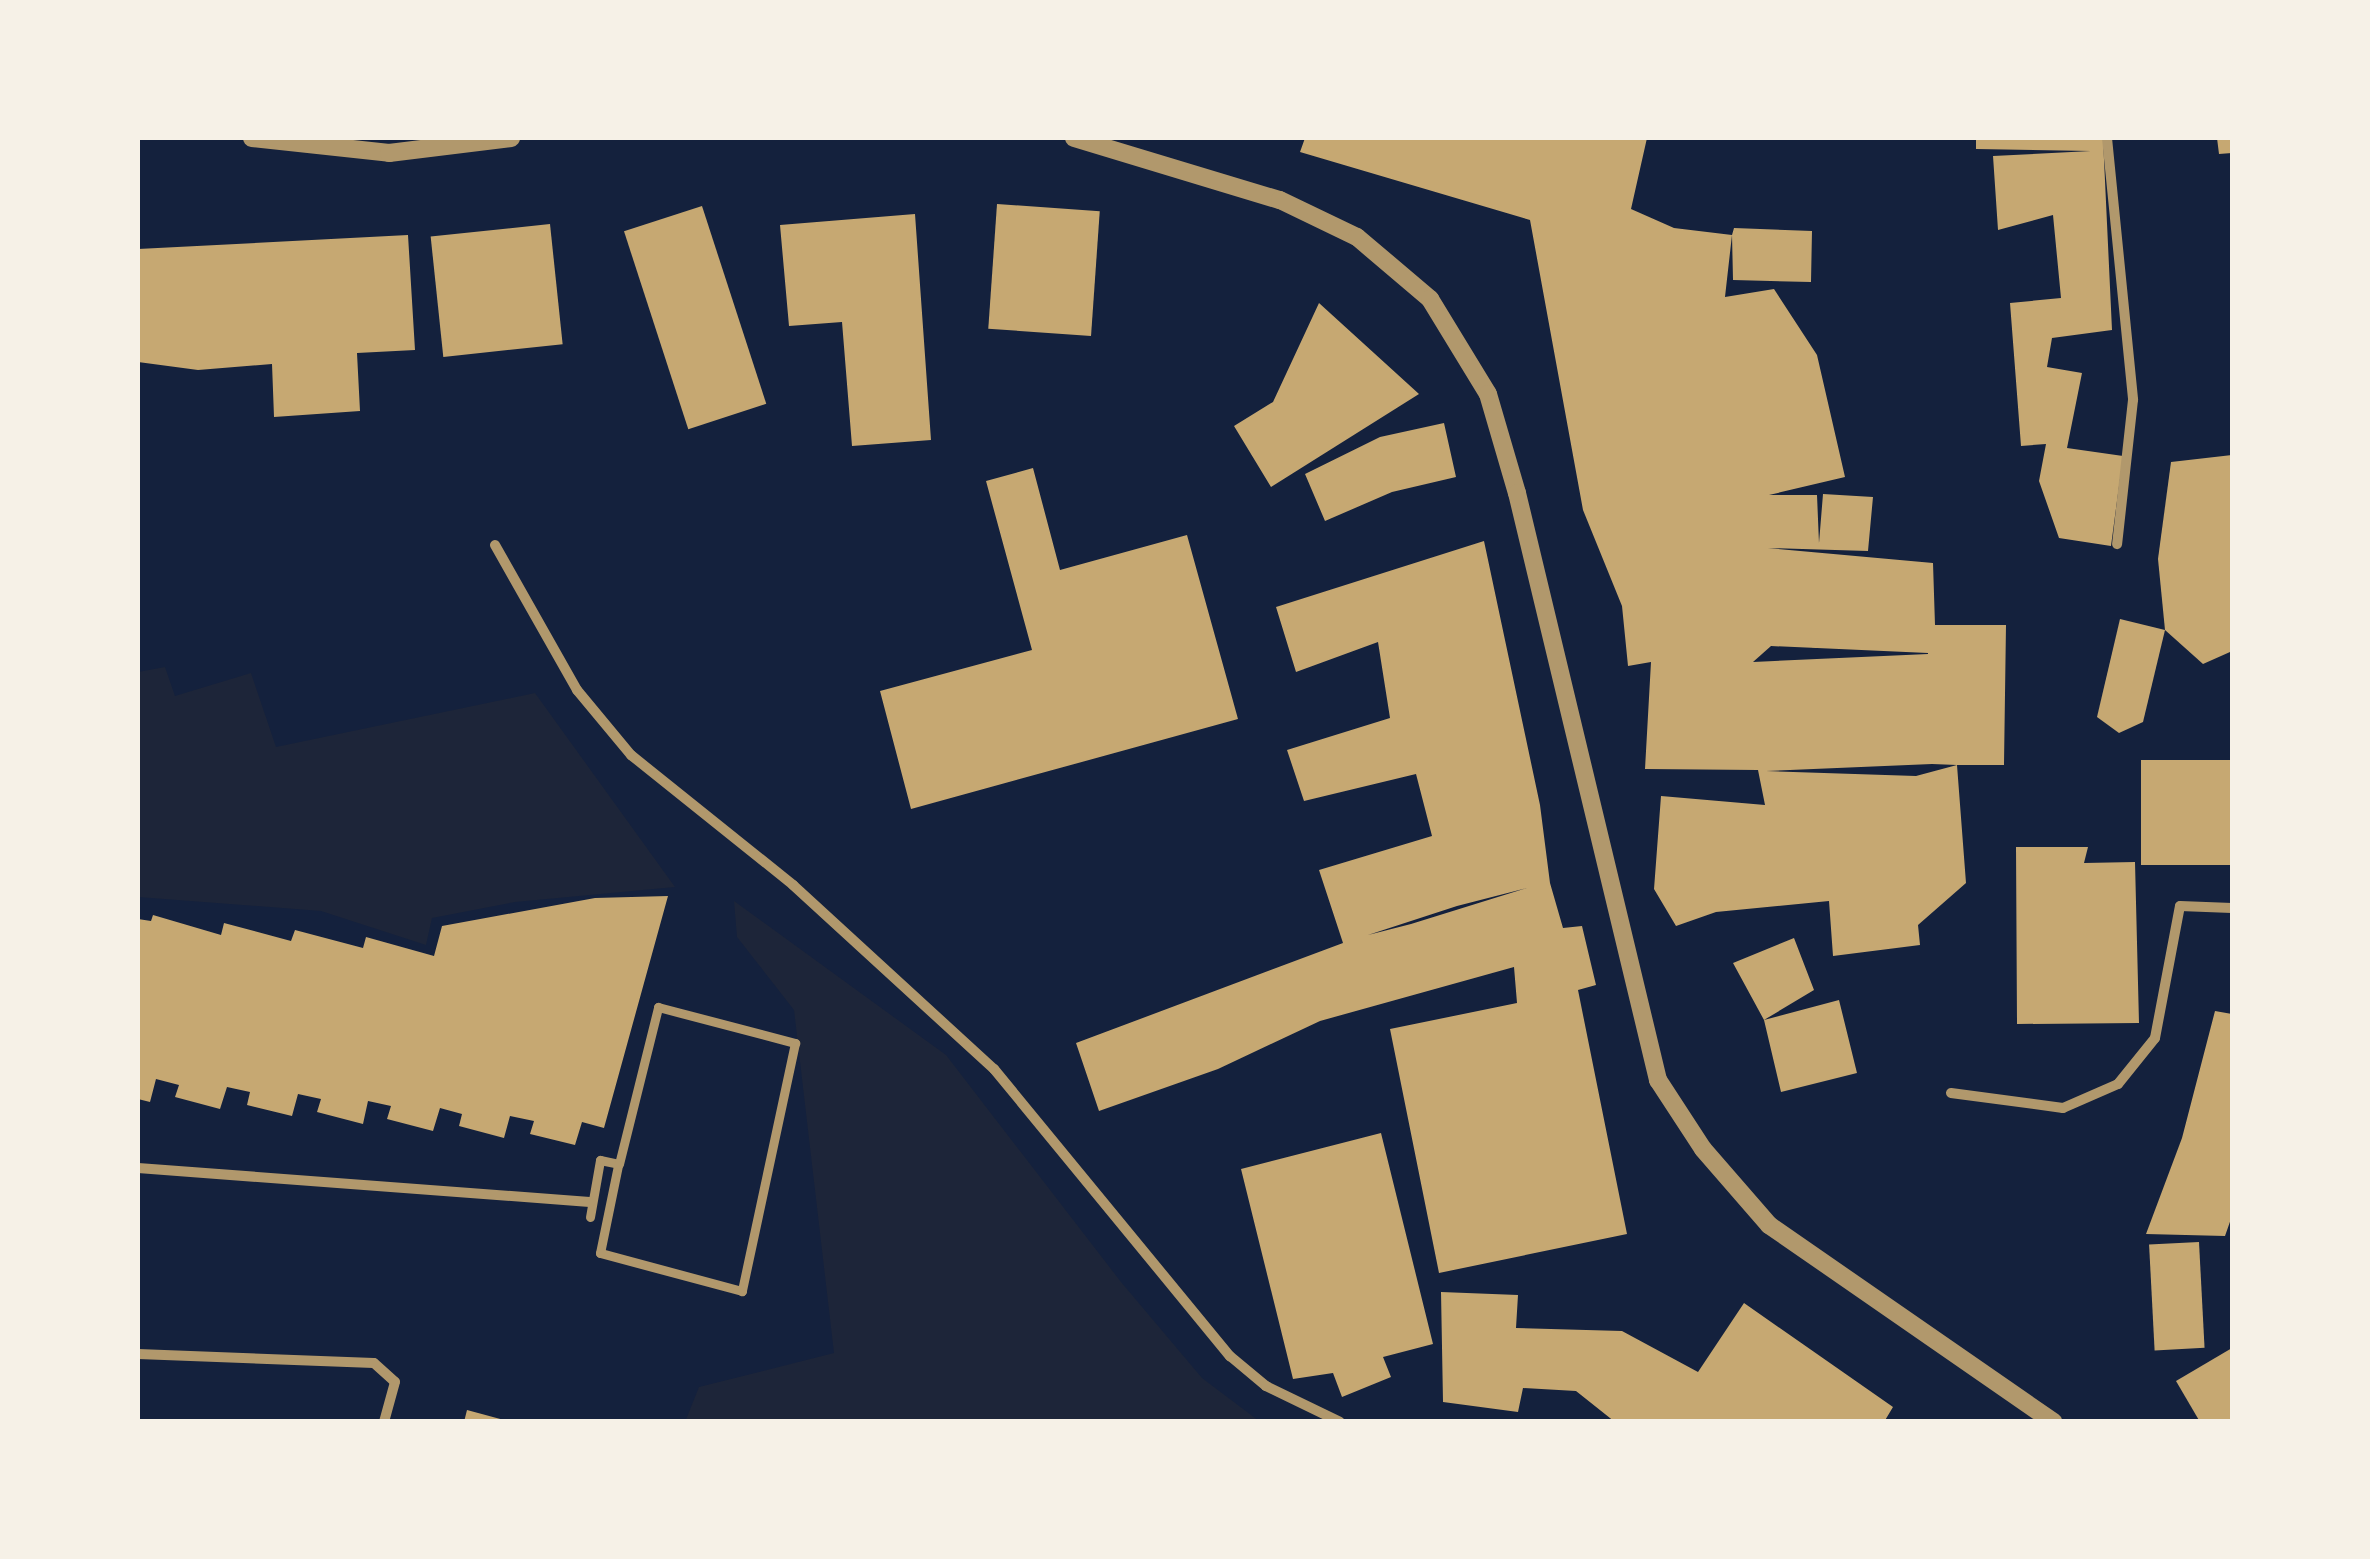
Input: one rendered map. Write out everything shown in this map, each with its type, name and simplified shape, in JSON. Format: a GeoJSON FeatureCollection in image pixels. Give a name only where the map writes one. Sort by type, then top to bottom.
{"type":"FeatureCollection","features":[{"type":"Feature","properties":{"kind":"street"},"geometry":{"type":"LineString","coordinates":[[252,138],[388,153],[511,138]]}},
{"type":"Feature","properties":{"kind":"street"},"geometry":{"type":"LineString","coordinates":[[1074,138],[1280,200],[1357,238],[1430,299],[1488,394],[1512,477],[1658,1080],[1703,1149],[1769,1225],[2054,1422]]}},
{"type":"Feature","properties":{"kind":"street"},"geometry":{"type":"LineString","coordinates":[[2107,138],[2133,400],[2117,544]]}},
{"type":"Feature","properties":{"kind":"street"},"geometry":{"type":"LineString","coordinates":[[495,545],[577,690],[631,755],[792,885],[994,1069],[1230,1356],[1266,1386],[1340,1422]]}},
{"type":"Feature","properties":{"kind":"street"},"geometry":{"type":"LineString","coordinates":[[1951,1094],[2063,1108],[2118,1084],[2154,1038],[2180,906],[2232,908]]}},
{"type":"Feature","properties":{"kind":"street"},"geometry":{"type":"LineString","coordinates":[[590,1217],[600,1160],[619,1164],[658,1007],[795,1043],[742,1291],[600,1253],[618,1165]]}},
{"type":"Feature","properties":{"kind":"street"},"geometry":{"type":"LineString","coordinates":[[138,1168],[590,1202]]}},
{"type":"Feature","properties":{"kind":"street"},"geometry":{"type":"LineString","coordinates":[[138,1354],[374,1362],[396,1382],[384,1422]]}},
{"type":"Feature","properties":{"kind":"shaded area"},"geometry":{"type":"Polygon","coordinates":[[[165,667],[175,696],[251,673],[276,747],[535,693],[675,887],[515,902],[432,918],[426,945],[321,911],[138,897],[138,672],[165,667]]]}},
{"type":"Feature","properties":{"kind":"shaded area"},"geometry":{"type":"Polygon","coordinates":[[[734,901],[946,1055],[1121,1282],[1202,1378],[1259,1421],[685,1422],[699,1387],[834,1353],[794,1010],[737,937],[734,901]]]}},
{"type":"Feature","properties":{"kind":"building"},"geometry":{"type":"Polygon","coordinates":[[[1305,138],[1647,138],[1631,209],[1674,228],[1732,235],[1725,297],[1774,289],[1817,355],[1845,477],[1769,495],[1817,495],[1819,543],[1823,494],[1873,497],[1868,551],[1768,548],[1933,563],[1935,625],[2006,625],[2004,765],[1957,765],[1966,883],[1918,925],[1920,945],[1833,956],[1829,901],[1716,912],[1676,926],[1654,889],[1661,796],[1765,805],[1758,770],[1645,769],[1651,662],[1628,666],[1622,606],[1583,510],[1530,220],[1300,152],[1305,138]],[[1771,646],[1753,662],[1928,654],[1928,653],[1771,646]],[[1957,765],[1766,771],[1916,776],[1957,765]]]}},
{"type":"Feature","properties":{"kind":"building"},"geometry":{"type":"Polygon","coordinates":[[[1976,138],[2103,138],[2112,330],[2052,338],[2047,367],[2082,373],[2067,448],[2123,456],[2111,546],[2059,538],[2039,481],[2046,444],[2021,446],[2010,303],[2061,298],[2053,215],[1998,230],[1993,156],[2091,151],[1976,149],[1976,138]]]}},
{"type":"Feature","properties":{"kind":"building"},"geometry":{"type":"Polygon","coordinates":[[[2217,138],[2232,138],[2232,153],[2219,154],[2217,138]]]}},
{"type":"Feature","properties":{"kind":"building"},"geometry":{"type":"Polygon","coordinates":[[[997,204],[1100,211],[1091,336],[988,329],[997,204]]]}},
{"type":"Feature","properties":{"kind":"building"},"geometry":{"type":"Polygon","coordinates":[[[702,206],[766,404],[688,429],[624,231],[702,206]]]}},
{"type":"Feature","properties":{"kind":"building"},"geometry":{"type":"Polygon","coordinates":[[[915,214],[931,440],[852,446],[842,322],[789,326],[780,225],[915,214]]]}},
{"type":"Feature","properties":{"kind":"building"},"geometry":{"type":"Polygon","coordinates":[[[550,224],[563,344],[443,357],[431,237],[550,224]]]}},
{"type":"Feature","properties":{"kind":"building"},"geometry":{"type":"Polygon","coordinates":[[[1734,228],[1812,231],[1811,282],[1733,280],[1734,228]]]}},
{"type":"Feature","properties":{"kind":"building"},"geometry":{"type":"Polygon","coordinates":[[[408,235],[415,350],[357,353],[360,411],[274,417],[272,364],[198,370],[138,362],[138,249],[408,235]]]}},
{"type":"Feature","properties":{"kind":"building"},"geometry":{"type":"Polygon","coordinates":[[[1319,303],[1419,394],[1271,487],[1234,426],[1273,402],[1319,303]]]}},
{"type":"Feature","properties":{"kind":"building"},"geometry":{"type":"Polygon","coordinates":[[[1444,423],[1456,477],[1392,492],[1325,521],[1305,474],[1380,437],[1444,423]]]}},
{"type":"Feature","properties":{"kind":"building"},"geometry":{"type":"Polygon","coordinates":[[[2232,455],[2230,652],[2203,664],[2165,630],[2158,559],[2171,462],[2232,455]]]}},
{"type":"Feature","properties":{"kind":"building"},"geometry":{"type":"Polygon","coordinates":[[[1033,468],[1060,570],[1187,535],[1238,719],[911,809],[880,691],[1032,650],[986,481],[1033,468]]]}},
{"type":"Feature","properties":{"kind":"building"},"geometry":{"type":"Polygon","coordinates":[[[1484,541],[1540,805],[1550,883],[1563,928],[1582,926],[1596,985],[1578,990],[1627,1234],[1439,1273],[1390,1029],[1517,1003],[1514,967],[1320,1021],[1218,1069],[1099,1111],[1076,1043],[1343,943],[1319,870],[1432,836],[1416,774],[1304,801],[1287,750],[1390,718],[1378,642],[1296,672],[1276,607],[1484,541]],[[1527,888],[1368,935],[1411,924],[1527,888]]]}},
{"type":"Feature","properties":{"kind":"building"},"geometry":{"type":"Polygon","coordinates":[[[2120,619],[2165,630],[2143,722],[2119,733],[2097,717],[2120,619]]]}},
{"type":"Feature","properties":{"kind":"building"},"geometry":{"type":"Polygon","coordinates":[[[2141,760],[2232,760],[2232,865],[2141,865],[2141,760]]]}},
{"type":"Feature","properties":{"kind":"building"},"geometry":{"type":"Polygon","coordinates":[[[2016,847],[2088,847],[2084,863],[2135,862],[2139,1023],[2017,1024],[2016,847]]]}},
{"type":"Feature","properties":{"kind":"building"},"geometry":{"type":"Polygon","coordinates":[[[668,896],[604,1128],[582,1122],[575,1145],[530,1134],[534,1121],[510,1116],[504,1138],[459,1126],[462,1114],[440,1108],[433,1131],[387,1119],[391,1106],[368,1101],[363,1124],[317,1112],[321,1099],[298,1094],[292,1116],[247,1105],[250,1092],[227,1087],[220,1109],[175,1097],[179,1085],[156,1079],[150,1102],[138,1099],[138,919],[151,921],[153,915],[221,935],[224,923],[291,941],[295,930],[363,948],[366,937],[434,956],[442,926],[595,898],[668,896]]]}},
{"type":"Feature","properties":{"kind":"building"},"geometry":{"type":"Polygon","coordinates":[[[1794,938],[1814,990],[1764,1020],[1733,963],[1794,938]]]}},
{"type":"Feature","properties":{"kind":"building"},"geometry":{"type":"Polygon","coordinates":[[[1839,1000],[1857,1073],[1781,1092],[1764,1020],[1839,1000]]]}},
{"type":"Feature","properties":{"kind":"building"},"geometry":{"type":"Polygon","coordinates":[[[2215,1011],[2232,1014],[2232,1216],[2225,1236],[2146,1234],[2182,1138],[2215,1011]]]}},
{"type":"Feature","properties":{"kind":"building"},"geometry":{"type":"Polygon","coordinates":[[[1381,1133],[1433,1344],[1383,1357],[1391,1377],[1342,1397],[1333,1373],[1293,1379],[1241,1169],[1381,1133]]]}},
{"type":"Feature","properties":{"kind":"building"},"geometry":{"type":"Polygon","coordinates":[[[2199,1242],[2205,1348],[2155,1350],[2149,1245],[2199,1242]]]}},
{"type":"Feature","properties":{"kind":"building"},"geometry":{"type":"Polygon","coordinates":[[[1441,1292],[1518,1295],[1516,1328],[1622,1331],[1698,1372],[1744,1303],[1893,1407],[1884,1422],[1615,1422],[1576,1391],[1523,1388],[1518,1412],[1443,1402],[1441,1292]]]}},
{"type":"Feature","properties":{"kind":"building"},"geometry":{"type":"Polygon","coordinates":[[[2232,1348],[2232,1422],[2200,1422],[2176,1381],[2232,1348]]]}},
{"type":"Feature","properties":{"kind":"building"},"geometry":{"type":"Polygon","coordinates":[[[467,1410],[504,1420],[504,1422],[464,1422],[467,1410]]]}}]}
